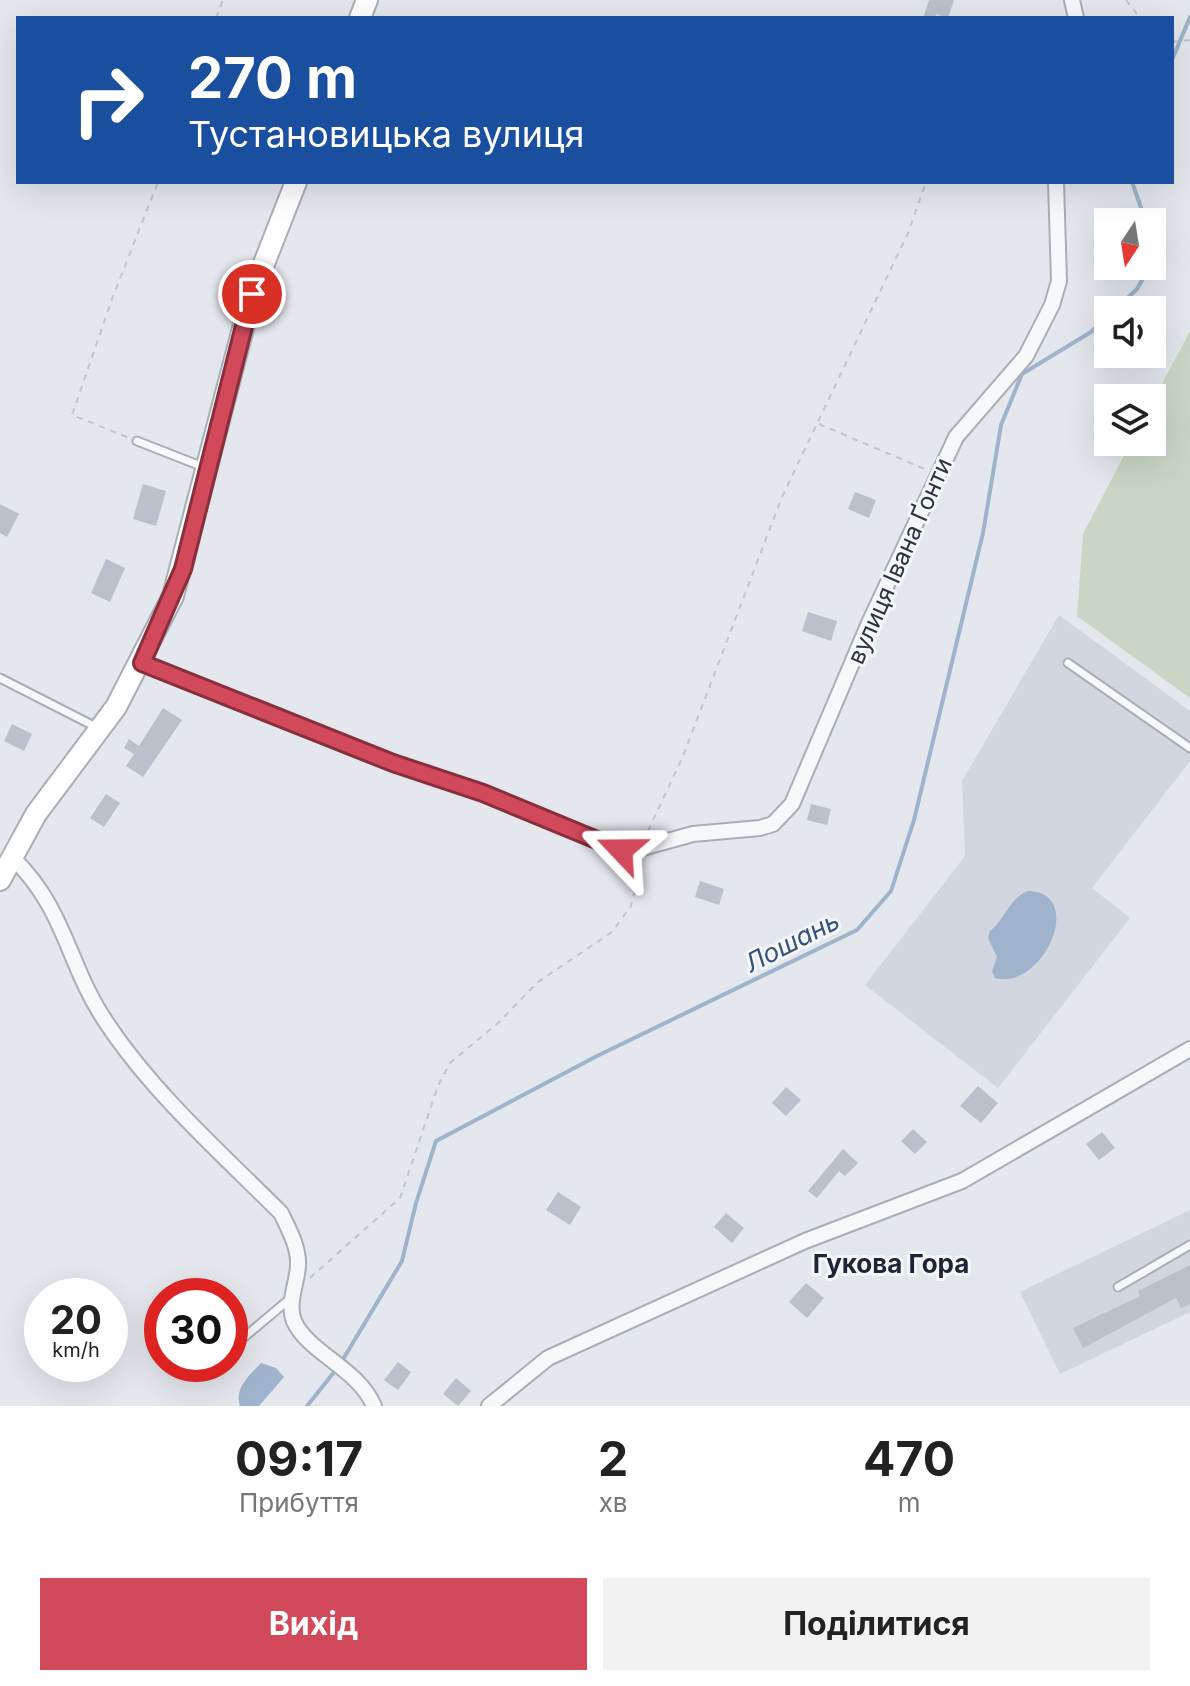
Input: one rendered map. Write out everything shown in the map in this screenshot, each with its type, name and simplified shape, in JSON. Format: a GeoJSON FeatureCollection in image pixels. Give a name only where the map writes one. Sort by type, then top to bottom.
{"type":"FeatureCollection","features":[{"type":"Feature","properties":{"kind":"street"},"geometry":{"type":"LineString","coordinates":[[0,880],[36,814],[100,729],[142,663],[183,569],[252,294],[295,184]]}},
{"type":"Feature","properties":{"kind":"street","name":"вулиця Івана Ґонти"},"geometry":{"type":"LineString","coordinates":[[142,663],[393,763],[483,793],[621,850],[693,834],[773,824],[792,804],[937,474],[965,425],[1026,356],[1052,305],[1059,281],[1056,184]]}},
{"type":"Feature","properties":{"kind":"street"},"geometry":{"type":"LineString","coordinates":[[12,857],[37,881],[54,908],[86,991],[134,1060],[281,1213],[296,1245],[299,1263],[291,1311],[295,1324],[348,1371],[374,1406]]}},
{"type":"Feature","properties":{"kind":"street"},"geometry":{"type":"LineString","coordinates":[[489,1406],[548,1358],[805,1241],[962,1181],[1190,1049]]}},
{"type":"Feature","properties":{"kind":"lane"},"geometry":{"type":"LineString","coordinates":[[137,441],[207,469]]}},
{"type":"Feature","properties":{"kind":"lane"},"geometry":{"type":"LineString","coordinates":[[1068,663],[1190,748]]}},
{"type":"Feature","properties":{"kind":"lane"},"geometry":{"type":"LineString","coordinates":[[0,678],[100,729]]}},
{"type":"Feature","properties":{"kind":"lane"},"geometry":{"type":"LineString","coordinates":[[1118,1287],[1190,1245]]}},
{"type":"Feature","properties":{"kind":"lane"},"geometry":{"type":"LineString","coordinates":[[248,1334],[293,1296]]}},
{"type":"Feature","properties":{"kind":"path"},"geometry":{"type":"LineString","coordinates":[[1126,0],[1138,16]]}},
{"type":"Feature","properties":{"kind":"path"},"geometry":{"type":"LineString","coordinates":[[137,441],[72,415],[112,299],[157,184]]}},
{"type":"Feature","properties":{"kind":"path"},"geometry":{"type":"LineString","coordinates":[[293,1296],[400,1198],[438,1086],[450,1063],[498,1023],[538,982],[612,932],[624,918],[635,895],[649,826],[683,756],[782,497],[908,233],[925,184]]}},
{"type":"Feature","properties":{"kind":"path"},"geometry":{"type":"LineString","coordinates":[[818,424],[937,474]]}},
{"type":"Feature","properties":{"kind":"shaded area"},"geometry":{"type":"Polygon","coordinates":[[[1059,615],[1190,711],[1190,761],[1092,888],[1130,918],[998,1088],[865,985],[965,856],[962,781],[1059,615]]]}},
{"type":"Feature","properties":{"kind":"shaded area"},"geometry":{"type":"Polygon","coordinates":[[[1190,1210],[1190,1312],[1060,1374],[1020,1292],[1190,1210]]]}},
{"type":"Feature","properties":{"kind":"green space"},"geometry":{"type":"Polygon","coordinates":[[[1190,331],[1190,698],[1077,616],[1083,534],[1124,456],[1166,456],[1166,384],[1162,384],[1190,331]]]}},
{"type":"Feature","properties":{"kind":"water"},"geometry":{"type":"Polygon","coordinates":[[[1028,891],[1045,896],[1054,907],[1056,922],[1052,940],[1029,970],[1013,978],[995,978],[992,971],[997,957],[988,938],[990,931],[1011,904],[1028,891]]]}},
{"type":"Feature","properties":{"kind":"water"},"geometry":{"type":"Polygon","coordinates":[[[261,1363],[276,1368],[284,1377],[259,1406],[240,1406],[239,1394],[261,1363]]]}},
{"type":"Feature","properties":{"kind":"building"},"geometry":{"type":"Polygon","coordinates":[[[929,0],[954,0],[949,16],[924,16],[929,0]]]}},
{"type":"Feature","properties":{"kind":"building"},"geometry":{"type":"Polygon","coordinates":[[[143,484],[166,491],[156,526],[133,519],[143,484]]]}},
{"type":"Feature","properties":{"kind":"building"},"geometry":{"type":"Polygon","coordinates":[[[855,492],[876,500],[869,518],[848,509],[855,492]]]}},
{"type":"Feature","properties":{"kind":"building"},"geometry":{"type":"Polygon","coordinates":[[[0,504],[19,514],[7,537],[0,533],[0,504]]]}},
{"type":"Feature","properties":{"kind":"building"},"geometry":{"type":"Polygon","coordinates":[[[106,559],[125,568],[110,602],[91,593],[106,559]]]}},
{"type":"Feature","properties":{"kind":"building"},"geometry":{"type":"Polygon","coordinates":[[[808,612],[837,621],[831,641],[802,631],[808,612]]]}},
{"type":"Feature","properties":{"kind":"building"},"geometry":{"type":"Polygon","coordinates":[[[163,708],[182,720],[143,777],[126,766],[134,754],[124,748],[129,739],[139,746],[163,708]]]}},
{"type":"Feature","properties":{"kind":"building"},"geometry":{"type":"Polygon","coordinates":[[[12,724],[32,734],[24,751],[4,741],[12,724]]]}},
{"type":"Feature","properties":{"kind":"building"},"geometry":{"type":"Polygon","coordinates":[[[106,794],[120,803],[104,827],[90,818],[106,794]]]}},
{"type":"Feature","properties":{"kind":"building"},"geometry":{"type":"Polygon","coordinates":[[[811,804],[831,809],[827,825],[807,820],[811,804]]]}},
{"type":"Feature","properties":{"kind":"building"},"geometry":{"type":"Polygon","coordinates":[[[700,881],[724,889],[719,905],[695,897],[700,881]]]}},
{"type":"Feature","properties":{"kind":"building"},"geometry":{"type":"Polygon","coordinates":[[[978,1086],[998,1103],[981,1123],[960,1106],[978,1086]]]}},
{"type":"Feature","properties":{"kind":"building"},"geometry":{"type":"Polygon","coordinates":[[[786,1087],[801,1100],[786,1116],[772,1103],[786,1087]]]}},
{"type":"Feature","properties":{"kind":"building"},"geometry":{"type":"Polygon","coordinates":[[[913,1129],[927,1142],[915,1154],[901,1141],[913,1129]]]}},
{"type":"Feature","properties":{"kind":"building"},"geometry":{"type":"Polygon","coordinates":[[[1102,1132],[1115,1148],[1099,1160],[1086,1144],[1102,1132]]]}},
{"type":"Feature","properties":{"kind":"building"},"geometry":{"type":"Polygon","coordinates":[[[843,1149],[858,1163],[845,1176],[839,1171],[817,1198],[808,1191],[843,1149]]]}},
{"type":"Feature","properties":{"kind":"building"},"geometry":{"type":"Polygon","coordinates":[[[558,1192],[581,1207],[570,1225],[546,1210],[558,1192]]]}},
{"type":"Feature","properties":{"kind":"building"},"geometry":{"type":"Polygon","coordinates":[[[726,1213],[744,1228],[732,1243],[714,1227],[726,1213]]]}},
{"type":"Feature","properties":{"kind":"building"},"geometry":{"type":"Polygon","coordinates":[[[1190,1265],[1190,1304],[1181,1308],[1176,1298],[1083,1348],[1073,1328],[1140,1296],[1138,1291],[1190,1265]]]}},
{"type":"Feature","properties":{"kind":"building"},"geometry":{"type":"Polygon","coordinates":[[[806,1283],[824,1298],[807,1318],[789,1302],[806,1283]]]}},
{"type":"Feature","properties":{"kind":"building"},"geometry":{"type":"Polygon","coordinates":[[[398,1362],[411,1372],[398,1390],[384,1380],[398,1362]]]}},
{"type":"Feature","properties":{"kind":"building"},"geometry":{"type":"Polygon","coordinates":[[[456,1378],[471,1391],[458,1406],[443,1394],[456,1378]]]}},
{"type":"Feature","properties":{"kind":"waterway","name":"Лошань"},"geometry":{"type":"LineString","coordinates":[[1174,55],[1190,17]]}},
{"type":"Feature","properties":{"kind":"waterway","name":"Лошань"},"geometry":{"type":"LineString","coordinates":[[1133,184],[1141,208]]}},
{"type":"Feature","properties":{"kind":"waterway","name":"Лошань"},"geometry":{"type":"LineString","coordinates":[[1130,296],[1142,280]]}},
{"type":"Feature","properties":{"kind":"waterway","name":"Лошань"},"geometry":{"type":"LineString","coordinates":[[307,1406],[339,1366],[402,1261],[436,1141],[597,1056],[857,930],[891,891],[914,820],[983,533],[1001,425],[1022,374],[1094,329]]}},
{"type":"Feature","properties":{"kind":"district","name":"Гукова Гора"},"geometry":{"type":"Point","coordinates":[891,1264]}},
{"type":"Feature","properties":{"kind":"route"},"geometry":{"type":"LineString","coordinates":[[252,294],[183,569],[142,663],[393,763],[483,793],[621,850]]}}]}
